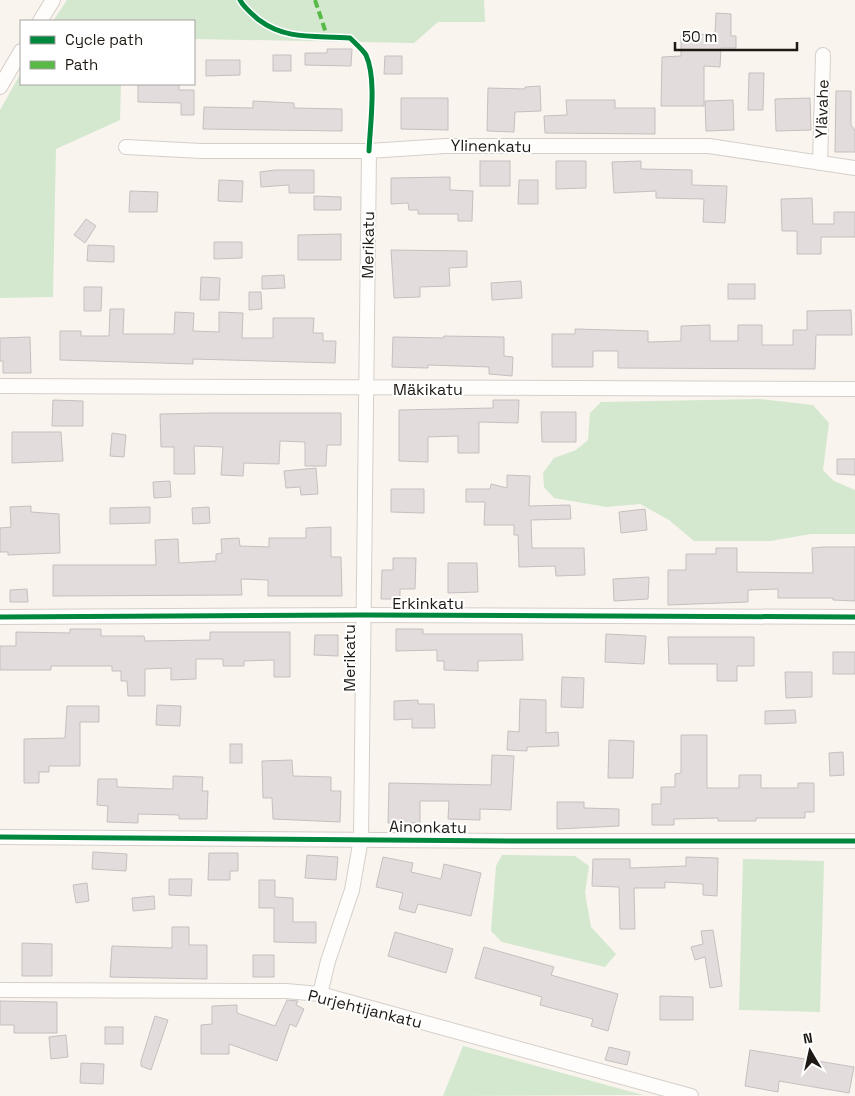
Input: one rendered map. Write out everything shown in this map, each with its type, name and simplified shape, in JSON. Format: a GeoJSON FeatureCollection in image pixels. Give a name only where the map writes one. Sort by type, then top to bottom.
{"type":"FeatureCollection","features":[{"type":"Feature","properties":{"kind":"street"},"geometry":{"type":"LineString","coordinates":[[41,20],[53,0]]}},
{"type":"Feature","properties":{"kind":"street"},"geometry":{"type":"LineString","coordinates":[[0,87],[20,53]]}},
{"type":"Feature","properties":{"kind":"street","name":"Ylävahe"},"geometry":{"type":"LineString","coordinates":[[820,163],[823,55]]}},
{"type":"Feature","properties":{"kind":"street","name":"Ylinenkatu"},"geometry":{"type":"LineString","coordinates":[[126,147],[201,151],[369,151],[445,146],[709,146],[855,168]]}},
{"type":"Feature","properties":{"kind":"street","name":"Merikatu"},"geometry":{"type":"LineString","coordinates":[[320,994],[328,961],[352,890],[361,839],[362,615],[369,151]]}},
{"type":"Feature","properties":{"kind":"street","name":"Mäkikatu"},"geometry":{"type":"LineString","coordinates":[[0,386],[366,389],[855,389]]}},
{"type":"Feature","properties":{"kind":"street","name":"Erkinkatu"},"geometry":{"type":"LineString","coordinates":[[0,617],[362,615],[855,618]]}},
{"type":"Feature","properties":{"kind":"street","name":"Ainonkatu"},"geometry":{"type":"LineString","coordinates":[[0,837],[544,841],[855,840]]}},
{"type":"Feature","properties":{"kind":"street","name":"Purjehtijankatu"},"geometry":{"type":"LineString","coordinates":[[0,990],[286,991],[320,994],[691,1096]]}},
{"type":"Feature","properties":{"kind":"green space"},"geometry":{"type":"Polygon","coordinates":[[[67,0],[484,0],[485,22],[438,22],[414,43],[195,39],[195,20],[54,20],[67,0]]]}},
{"type":"Feature","properties":{"kind":"green space"},"geometry":{"type":"Polygon","coordinates":[[[20,75],[20,85],[121,85],[120,120],[56,149],[53,297],[0,298],[0,110],[20,75]]]}},
{"type":"Feature","properties":{"kind":"green space"},"geometry":{"type":"Polygon","coordinates":[[[759,399],[813,405],[829,423],[823,470],[834,481],[855,490],[855,534],[811,534],[770,541],[694,541],[669,520],[640,504],[606,507],[554,498],[544,487],[543,473],[554,458],[576,450],[588,440],[590,413],[601,402],[759,399]]]}},
{"type":"Feature","properties":{"kind":"green space"},"geometry":{"type":"Polygon","coordinates":[[[502,855],[575,856],[589,866],[585,893],[591,927],[616,954],[605,967],[502,942],[491,931],[496,866],[502,855]]]}},
{"type":"Feature","properties":{"kind":"green space"},"geometry":{"type":"Polygon","coordinates":[[[743,859],[824,861],[820,1012],[739,1010],[743,859]]]}},
{"type":"Feature","properties":{"kind":"green space"},"geometry":{"type":"Polygon","coordinates":[[[463,1046],[643,1095],[443,1096],[463,1046]]]}},
{"type":"Feature","properties":{"kind":"building"},"geometry":{"type":"Polygon","coordinates":[[[716,13],[731,14],[731,36],[736,36],[736,48],[721,48],[720,67],[704,66],[704,106],[661,106],[662,57],[681,56],[681,35],[715,34],[716,13]]]}},
{"type":"Feature","properties":{"kind":"building"},"geometry":{"type":"Polygon","coordinates":[[[327,49],[352,49],[351,66],[305,65],[305,53],[327,53],[327,49]]]}},
{"type":"Feature","properties":{"kind":"building"},"geometry":{"type":"Polygon","coordinates":[[[273,55],[291,55],[291,71],[273,71],[273,55]]]}},
{"type":"Feature","properties":{"kind":"building"},"geometry":{"type":"Polygon","coordinates":[[[385,56],[402,56],[402,74],[384,74],[385,56]]]}},
{"type":"Feature","properties":{"kind":"building"},"geometry":{"type":"Polygon","coordinates":[[[206,60],[240,60],[240,75],[206,76],[206,60]]]}},
{"type":"Feature","properties":{"kind":"building"},"geometry":{"type":"Polygon","coordinates":[[[749,73],[764,73],[763,110],[748,110],[749,73]]]}},
{"type":"Feature","properties":{"kind":"building"},"geometry":{"type":"Polygon","coordinates":[[[138,85],[179,85],[179,90],[194,90],[194,115],[181,115],[181,103],[138,102],[138,85]]]}},
{"type":"Feature","properties":{"kind":"building"},"geometry":{"type":"Polygon","coordinates":[[[540,86],[541,111],[515,112],[514,132],[487,131],[488,88],[525,89],[525,87],[540,86]]]}},
{"type":"Feature","properties":{"kind":"building"},"geometry":{"type":"Polygon","coordinates":[[[836,91],[851,91],[851,125],[855,130],[855,152],[835,152],[836,91]]]}},
{"type":"Feature","properties":{"kind":"building"},"geometry":{"type":"Polygon","coordinates":[[[401,98],[448,98],[448,130],[401,129],[401,98]]]}},
{"type":"Feature","properties":{"kind":"building"},"geometry":{"type":"Polygon","coordinates":[[[810,98],[811,130],[776,131],[775,99],[810,98]]]}},
{"type":"Feature","properties":{"kind":"building"},"geometry":{"type":"Polygon","coordinates":[[[566,100],[615,100],[615,108],[655,108],[655,134],[545,133],[544,116],[567,115],[566,100]]]}},
{"type":"Feature","properties":{"kind":"building"},"geometry":{"type":"Polygon","coordinates":[[[733,100],[734,130],[706,131],[705,101],[733,100]]]}},
{"type":"Feature","properties":{"kind":"building"},"geometry":{"type":"Polygon","coordinates":[[[253,101],[294,103],[294,108],[342,109],[342,131],[203,129],[204,107],[253,108],[253,101]]]}},
{"type":"Feature","properties":{"kind":"building"},"geometry":{"type":"Polygon","coordinates":[[[480,161],[510,161],[510,186],[480,186],[480,161]]]}},
{"type":"Feature","properties":{"kind":"building"},"geometry":{"type":"Polygon","coordinates":[[[556,161],[586,161],[586,188],[556,189],[556,161]]]}},
{"type":"Feature","properties":{"kind":"building"},"geometry":{"type":"Polygon","coordinates":[[[641,161],[641,169],[692,170],[692,185],[727,186],[725,223],[703,222],[704,199],[656,198],[656,191],[614,193],[612,162],[641,161]]]}},
{"type":"Feature","properties":{"kind":"building"},"geometry":{"type":"Polygon","coordinates":[[[314,170],[314,193],[289,193],[289,185],[261,187],[260,172],[314,170]]]}},
{"type":"Feature","properties":{"kind":"building"},"geometry":{"type":"Polygon","coordinates":[[[450,177],[450,190],[473,191],[472,221],[458,221],[458,214],[418,214],[418,210],[409,210],[408,203],[391,204],[391,178],[450,177]]]}},
{"type":"Feature","properties":{"kind":"building"},"geometry":{"type":"Polygon","coordinates":[[[219,180],[243,181],[242,202],[218,201],[219,180]]]}},
{"type":"Feature","properties":{"kind":"building"},"geometry":{"type":"Polygon","coordinates":[[[519,180],[538,180],[538,204],[518,204],[519,180]]]}},
{"type":"Feature","properties":{"kind":"building"},"geometry":{"type":"Polygon","coordinates":[[[130,191],[158,192],[157,212],[129,212],[130,191]]]}},
{"type":"Feature","properties":{"kind":"building"},"geometry":{"type":"Polygon","coordinates":[[[314,196],[341,197],[341,210],[314,210],[314,196]]]}},
{"type":"Feature","properties":{"kind":"building"},"geometry":{"type":"Polygon","coordinates":[[[812,198],[813,224],[834,224],[834,212],[855,212],[855,237],[821,237],[821,254],[797,254],[797,231],[782,231],[781,199],[812,198]]]}},
{"type":"Feature","properties":{"kind":"building"},"geometry":{"type":"Polygon","coordinates":[[[86,219],[96,226],[85,243],[74,235],[86,219]]]}},
{"type":"Feature","properties":{"kind":"building"},"geometry":{"type":"Polygon","coordinates":[[[341,234],[341,260],[298,260],[298,235],[341,234]]]}},
{"type":"Feature","properties":{"kind":"building"},"geometry":{"type":"Polygon","coordinates":[[[214,242],[242,242],[242,258],[214,259],[214,242]]]}},
{"type":"Feature","properties":{"kind":"building"},"geometry":{"type":"Polygon","coordinates":[[[88,245],[114,246],[114,262],[87,261],[88,245]]]}},
{"type":"Feature","properties":{"kind":"building"},"geometry":{"type":"Polygon","coordinates":[[[391,250],[467,251],[467,267],[449,268],[450,286],[420,287],[420,297],[394,298],[391,250]]]}},
{"type":"Feature","properties":{"kind":"building"},"geometry":{"type":"Polygon","coordinates":[[[284,275],[285,288],[262,289],[262,276],[284,275]]]}},
{"type":"Feature","properties":{"kind":"building"},"geometry":{"type":"Polygon","coordinates":[[[201,277],[220,278],[219,300],[200,300],[201,277]]]}},
{"type":"Feature","properties":{"kind":"building"},"geometry":{"type":"Polygon","coordinates":[[[521,281],[522,298],[492,300],[491,283],[521,281]]]}},
{"type":"Feature","properties":{"kind":"building"},"geometry":{"type":"Polygon","coordinates":[[[728,284],[755,284],[755,299],[728,299],[728,284]]]}},
{"type":"Feature","properties":{"kind":"building"},"geometry":{"type":"Polygon","coordinates":[[[84,287],[102,287],[101,311],[84,311],[84,287]]]}},
{"type":"Feature","properties":{"kind":"building"},"geometry":{"type":"Polygon","coordinates":[[[249,292],[261,292],[262,309],[249,310],[249,292]]]}},
{"type":"Feature","properties":{"kind":"building"},"geometry":{"type":"Polygon","coordinates":[[[110,309],[124,309],[123,334],[174,334],[175,312],[194,313],[193,331],[219,332],[219,312],[243,313],[242,338],[273,338],[273,318],[314,318],[313,333],[323,333],[323,341],[336,341],[335,363],[193,359],[193,364],[60,360],[60,331],[81,331],[81,336],[109,336],[110,309]]]}},
{"type":"Feature","properties":{"kind":"building"},"geometry":{"type":"Polygon","coordinates":[[[851,310],[852,335],[816,335],[815,369],[618,368],[618,351],[593,351],[593,367],[552,367],[552,334],[575,334],[575,329],[648,331],[648,342],[681,341],[681,326],[710,325],[710,341],[738,341],[738,325],[762,325],[762,345],[793,345],[793,330],[807,330],[807,311],[851,310]]]}},
{"type":"Feature","properties":{"kind":"building"},"geometry":{"type":"Polygon","coordinates":[[[444,336],[504,337],[504,356],[513,357],[512,376],[489,374],[489,367],[428,365],[428,368],[392,367],[393,337],[443,338],[444,336]]]}},
{"type":"Feature","properties":{"kind":"building"},"geometry":{"type":"Polygon","coordinates":[[[30,337],[31,373],[3,373],[3,361],[0,361],[0,338],[30,337]]]}},
{"type":"Feature","properties":{"kind":"building"},"geometry":{"type":"Polygon","coordinates":[[[53,400],[83,401],[83,426],[52,426],[53,400]]]}},
{"type":"Feature","properties":{"kind":"building"},"geometry":{"type":"Polygon","coordinates":[[[493,400],[519,400],[518,423],[479,422],[479,453],[458,453],[458,436],[428,437],[428,462],[399,461],[399,410],[493,408],[493,400]]]}},
{"type":"Feature","properties":{"kind":"building"},"geometry":{"type":"Polygon","coordinates":[[[541,412],[576,412],[576,442],[542,442],[541,412]]]}},
{"type":"Feature","properties":{"kind":"building"},"geometry":{"type":"Polygon","coordinates":[[[341,413],[341,445],[327,445],[326,466],[305,466],[305,442],[280,441],[279,464],[244,463],[243,476],[221,475],[223,447],[194,446],[195,474],[174,474],[174,447],[161,447],[160,414],[341,413]]]}},
{"type":"Feature","properties":{"kind":"building"},"geometry":{"type":"Polygon","coordinates":[[[12,432],[61,432],[63,461],[12,463],[12,432]]]}},
{"type":"Feature","properties":{"kind":"building"},"geometry":{"type":"Polygon","coordinates":[[[112,433],[126,435],[124,457],[110,456],[112,433]]]}},
{"type":"Feature","properties":{"kind":"building"},"geometry":{"type":"Polygon","coordinates":[[[837,459],[855,459],[855,475],[837,474],[837,459]]]}},
{"type":"Feature","properties":{"kind":"building"},"geometry":{"type":"Polygon","coordinates":[[[316,468],[318,494],[301,495],[300,487],[286,488],[284,471],[316,468]]]}},
{"type":"Feature","properties":{"kind":"building"},"geometry":{"type":"Polygon","coordinates":[[[507,475],[530,476],[529,506],[570,505],[571,519],[531,520],[532,548],[584,548],[585,575],[556,576],[555,566],[519,567],[518,535],[514,535],[514,525],[484,525],[485,502],[466,502],[466,489],[490,489],[491,484],[507,488],[507,475]]]}},
{"type":"Feature","properties":{"kind":"building"},"geometry":{"type":"Polygon","coordinates":[[[170,481],[171,497],[154,498],[153,482],[170,481]]]}},
{"type":"Feature","properties":{"kind":"building"},"geometry":{"type":"Polygon","coordinates":[[[391,489],[424,489],[424,513],[391,512],[391,489]]]}},
{"type":"Feature","properties":{"kind":"building"},"geometry":{"type":"Polygon","coordinates":[[[31,506],[31,512],[59,514],[60,553],[8,555],[8,552],[0,552],[0,528],[11,527],[10,507],[31,506]]]}},
{"type":"Feature","properties":{"kind":"building"},"geometry":{"type":"Polygon","coordinates":[[[150,507],[150,523],[110,524],[110,508],[150,507]]]}},
{"type":"Feature","properties":{"kind":"building"},"geometry":{"type":"Polygon","coordinates":[[[209,507],[210,523],[193,524],[192,508],[209,507]]]}},
{"type":"Feature","properties":{"kind":"building"},"geometry":{"type":"Polygon","coordinates":[[[645,509],[647,530],[621,533],[619,512],[645,509]]]}},
{"type":"Feature","properties":{"kind":"building"},"geometry":{"type":"Polygon","coordinates":[[[331,527],[331,557],[341,557],[342,596],[268,596],[268,580],[241,579],[242,595],[53,596],[53,565],[156,565],[155,540],[178,539],[179,563],[216,561],[216,554],[222,553],[221,539],[239,538],[240,546],[269,547],[269,538],[306,538],[306,528],[331,527]]]}},
{"type":"Feature","properties":{"kind":"building"},"geometry":{"type":"Polygon","coordinates":[[[855,547],[855,601],[833,600],[833,598],[778,598],[778,589],[748,590],[748,602],[668,605],[668,570],[686,570],[686,554],[716,554],[716,548],[737,548],[737,572],[813,573],[812,548],[855,547]]]}},
{"type":"Feature","properties":{"kind":"building"},"geometry":{"type":"Polygon","coordinates":[[[393,558],[416,558],[415,589],[400,589],[400,599],[381,599],[382,570],[393,570],[393,558]]]}},
{"type":"Feature","properties":{"kind":"building"},"geometry":{"type":"Polygon","coordinates":[[[448,563],[477,563],[478,592],[448,593],[448,563]]]}},
{"type":"Feature","properties":{"kind":"building"},"geometry":{"type":"Polygon","coordinates":[[[649,577],[648,599],[614,601],[613,579],[649,577]]]}},
{"type":"Feature","properties":{"kind":"building"},"geometry":{"type":"Polygon","coordinates":[[[27,589],[28,602],[10,602],[10,590],[27,589]]]}},
{"type":"Feature","properties":{"kind":"building"},"geometry":{"type":"Polygon","coordinates":[[[70,629],[101,629],[101,636],[144,636],[145,641],[210,640],[210,632],[290,632],[290,677],[274,677],[274,660],[244,661],[244,666],[223,666],[223,659],[196,659],[196,679],[171,680],[171,668],[145,669],[145,696],[128,696],[127,681],[121,681],[121,671],[112,671],[112,666],[51,666],[51,670],[0,670],[0,646],[16,646],[16,632],[70,633],[70,629]]]}},
{"type":"Feature","properties":{"kind":"building"},"geometry":{"type":"Polygon","coordinates":[[[396,629],[423,629],[423,634],[522,634],[523,660],[478,661],[478,671],[444,670],[444,661],[437,661],[437,650],[396,651],[396,629]]]}},
{"type":"Feature","properties":{"kind":"building"},"geometry":{"type":"Polygon","coordinates":[[[606,634],[646,636],[644,664],[605,662],[606,634]]]}},
{"type":"Feature","properties":{"kind":"building"},"geometry":{"type":"Polygon","coordinates":[[[315,635],[338,635],[338,656],[314,655],[315,635]]]}},
{"type":"Feature","properties":{"kind":"building"},"geometry":{"type":"Polygon","coordinates":[[[668,637],[754,637],[754,666],[737,666],[737,681],[717,681],[717,664],[669,664],[668,637]]]}},
{"type":"Feature","properties":{"kind":"building"},"geometry":{"type":"Polygon","coordinates":[[[833,652],[855,652],[855,674],[833,674],[833,652]]]}},
{"type":"Feature","properties":{"kind":"building"},"geometry":{"type":"Polygon","coordinates":[[[785,672],[812,672],[812,697],[786,698],[785,672]]]}},
{"type":"Feature","properties":{"kind":"building"},"geometry":{"type":"Polygon","coordinates":[[[562,677],[584,678],[583,708],[561,707],[562,677]]]}},
{"type":"Feature","properties":{"kind":"building"},"geometry":{"type":"Polygon","coordinates":[[[520,699],[546,700],[546,733],[558,732],[559,746],[527,747],[527,751],[507,750],[508,731],[519,732],[520,699]]]}},
{"type":"Feature","properties":{"kind":"building"},"geometry":{"type":"Polygon","coordinates":[[[418,700],[418,704],[434,704],[435,728],[412,728],[412,719],[394,720],[394,701],[418,700]]]}},
{"type":"Feature","properties":{"kind":"building"},"geometry":{"type":"Polygon","coordinates":[[[157,705],[181,706],[180,726],[156,725],[157,705]]]}},
{"type":"Feature","properties":{"kind":"building"},"geometry":{"type":"Polygon","coordinates":[[[67,706],[99,706],[99,722],[80,722],[80,766],[49,766],[49,772],[39,772],[39,783],[24,783],[24,739],[65,738],[67,706]]]}},
{"type":"Feature","properties":{"kind":"building"},"geometry":{"type":"Polygon","coordinates":[[[795,710],[796,723],[765,724],[765,711],[795,710]]]}},
{"type":"Feature","properties":{"kind":"building"},"geometry":{"type":"Polygon","coordinates":[[[681,735],[707,735],[707,788],[739,788],[739,775],[761,775],[761,788],[798,788],[798,783],[814,783],[814,812],[805,812],[805,818],[756,818],[756,821],[718,821],[718,818],[674,819],[674,825],[652,825],[652,804],[661,804],[661,787],[675,787],[675,774],[681,773],[681,735]]]}},
{"type":"Feature","properties":{"kind":"building"},"geometry":{"type":"Polygon","coordinates":[[[609,740],[634,741],[633,778],[608,778],[609,740]]]}},
{"type":"Feature","properties":{"kind":"building"},"geometry":{"type":"Polygon","coordinates":[[[230,744],[242,744],[242,763],[230,763],[230,744]]]}},
{"type":"Feature","properties":{"kind":"building"},"geometry":{"type":"Polygon","coordinates":[[[843,752],[844,775],[830,776],[829,753],[843,752]]]}},
{"type":"Feature","properties":{"kind":"building"},"geometry":{"type":"Polygon","coordinates":[[[492,755],[514,756],[511,810],[480,809],[480,820],[448,819],[449,801],[420,801],[420,823],[388,823],[389,783],[491,785],[492,755]]]}},
{"type":"Feature","properties":{"kind":"building"},"geometry":{"type":"Polygon","coordinates":[[[292,760],[293,776],[331,777],[331,791],[341,791],[340,822],[273,819],[272,798],[263,798],[262,761],[292,760]]]}},
{"type":"Feature","properties":{"kind":"building"},"geometry":{"type":"Polygon","coordinates":[[[173,776],[203,777],[202,791],[208,791],[207,819],[179,819],[179,815],[138,814],[138,823],[107,822],[108,806],[97,805],[98,779],[117,779],[117,787],[173,789],[173,776]]]}},
{"type":"Feature","properties":{"kind":"building"},"geometry":{"type":"Polygon","coordinates":[[[557,802],[584,802],[584,808],[619,809],[619,826],[557,829],[557,802]]]}},
{"type":"Feature","properties":{"kind":"building"},"geometry":{"type":"Polygon","coordinates":[[[93,852],[127,854],[126,871],[92,869],[93,852]]]}},
{"type":"Feature","properties":{"kind":"building"},"geometry":{"type":"Polygon","coordinates":[[[209,853],[238,853],[238,871],[230,871],[230,880],[208,880],[209,853]]]}},
{"type":"Feature","properties":{"kind":"building"},"geometry":{"type":"Polygon","coordinates":[[[307,855],[338,857],[336,880],[305,878],[307,855]]]}},
{"type":"Feature","properties":{"kind":"building"},"geometry":{"type":"Polygon","coordinates":[[[383,857],[413,863],[411,872],[441,879],[444,864],[481,873],[471,916],[418,904],[415,913],[399,909],[403,893],[376,887],[383,857]]]}},
{"type":"Feature","properties":{"kind":"building"},"geometry":{"type":"Polygon","coordinates":[[[686,857],[718,858],[717,896],[703,895],[703,884],[665,882],[665,888],[634,888],[635,929],[620,929],[619,887],[592,886],[593,859],[630,859],[630,868],[686,866],[686,857]]]}},
{"type":"Feature","properties":{"kind":"building"},"geometry":{"type":"Polygon","coordinates":[[[169,879],[192,879],[191,896],[169,895],[169,879]]]}},
{"type":"Feature","properties":{"kind":"building"},"geometry":{"type":"Polygon","coordinates":[[[259,880],[275,880],[275,897],[293,898],[293,922],[316,922],[316,943],[274,942],[274,908],[259,908],[259,880]]]}},
{"type":"Feature","properties":{"kind":"building"},"geometry":{"type":"Polygon","coordinates":[[[87,883],[89,901],[76,903],[73,885],[87,883]]]}},
{"type":"Feature","properties":{"kind":"building"},"geometry":{"type":"Polygon","coordinates":[[[154,896],[155,909],[133,911],[132,898],[154,896]]]}},
{"type":"Feature","properties":{"kind":"building"},"geometry":{"type":"Polygon","coordinates":[[[172,927],[189,927],[189,945],[207,945],[207,979],[110,977],[112,946],[172,948],[172,927]]]}},
{"type":"Feature","properties":{"kind":"building"},"geometry":{"type":"Polygon","coordinates":[[[713,930],[722,986],[710,988],[705,957],[695,960],[691,947],[703,944],[701,931],[713,930]]]}},
{"type":"Feature","properties":{"kind":"building"},"geometry":{"type":"Polygon","coordinates":[[[395,932],[453,949],[446,973],[388,956],[395,932]]]}},
{"type":"Feature","properties":{"kind":"building"},"geometry":{"type":"Polygon","coordinates":[[[22,943],[52,944],[52,976],[22,976],[22,943]]]}},
{"type":"Feature","properties":{"kind":"building"},"geometry":{"type":"Polygon","coordinates":[[[484,947],[554,967],[551,975],[618,994],[608,1031],[591,1026],[593,1019],[540,1005],[542,997],[475,978],[484,947]]]}},
{"type":"Feature","properties":{"kind":"building"},"geometry":{"type":"Polygon","coordinates":[[[253,955],[274,955],[274,977],[253,977],[253,955]]]}},
{"type":"Feature","properties":{"kind":"building"},"geometry":{"type":"Polygon","coordinates":[[[660,996],[693,997],[693,1020],[660,1020],[660,996]]]}},
{"type":"Feature","properties":{"kind":"building"},"geometry":{"type":"Polygon","coordinates":[[[287,1000],[298,1001],[296,1005],[304,1009],[296,1027],[290,1024],[277,1061],[229,1044],[229,1054],[201,1054],[201,1025],[212,1024],[212,1006],[237,1005],[237,1013],[275,1026],[287,1000]]]}},
{"type":"Feature","properties":{"kind":"building"},"geometry":{"type":"Polygon","coordinates":[[[0,1001],[57,1002],[57,1033],[14,1033],[14,1025],[0,1025],[0,1001]]]}},
{"type":"Feature","properties":{"kind":"building"},"geometry":{"type":"Polygon","coordinates":[[[155,1016],[168,1020],[151,1070],[141,1066],[141,1061],[155,1016]]]}},
{"type":"Feature","properties":{"kind":"building"},"geometry":{"type":"Polygon","coordinates":[[[105,1027],[123,1027],[123,1044],[105,1044],[105,1027]]]}},
{"type":"Feature","properties":{"kind":"building"},"geometry":{"type":"Polygon","coordinates":[[[66,1035],[68,1057],[51,1059],[49,1037],[66,1035]]]}},
{"type":"Feature","properties":{"kind":"building"},"geometry":{"type":"Polygon","coordinates":[[[609,1047],[630,1052],[627,1065],[605,1060],[609,1047]]]}},
{"type":"Feature","properties":{"kind":"building"},"geometry":{"type":"Polygon","coordinates":[[[750,1050],[854,1067],[849,1093],[779,1081],[778,1092],[745,1086],[750,1050]]]}},
{"type":"Feature","properties":{"kind":"building"},"geometry":{"type":"Polygon","coordinates":[[[81,1063],[104,1064],[103,1084],[80,1083],[81,1063]]]}},
{"type":"Feature","properties":{"kind":"marked path"},"geometry":{"type":"LineString","coordinates":[[315,0],[327,36]]}},
{"type":"Feature","properties":{"kind":"cycle path"},"geometry":{"type":"LineString","coordinates":[[240,0],[259,20],[270,27],[303,36],[350,38],[363,51],[369,65],[372,89],[369,151]]}},
{"type":"Feature","properties":{"kind":"cycle path"},"geometry":{"type":"LineString","coordinates":[[0,617],[362,615],[855,617]]}},
{"type":"Feature","properties":{"kind":"cycle path"},"geometry":{"type":"LineString","coordinates":[[0,837],[515,841],[855,841]]}}]}
